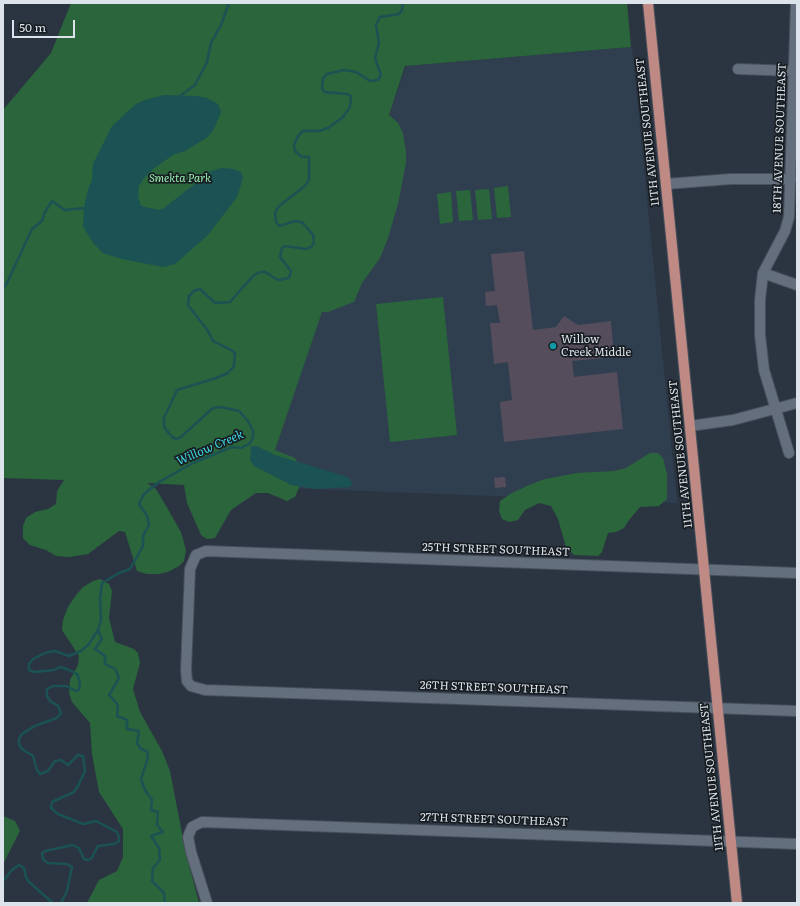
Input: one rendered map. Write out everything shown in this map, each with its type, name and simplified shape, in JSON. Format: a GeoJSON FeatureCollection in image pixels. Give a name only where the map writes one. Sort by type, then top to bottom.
{"type":"FeatureCollection","features":[{"type":"Feature","properties":{"kind":"main road","name":"11TH AVENUE SOUTHEAST"},"geometry":{"type":"LineString","coordinates":[[648,3],[737,903]]}},
{"type":"Feature","properties":{"kind":"street","name":"18TH AVENUE SOUTHEAST"},"geometry":{"type":"LineString","coordinates":[[789,452],[764,370],[760,344],[760,295],[763,273],[788,225],[791,179],[796,3]]}},
{"type":"Feature","properties":{"kind":"street"},"geometry":{"type":"LineString","coordinates":[[738,69],[794,71]]}},
{"type":"Feature","properties":{"kind":"street"},"geometry":{"type":"LineString","coordinates":[[666,184],[731,179],[791,179]]}},
{"type":"Feature","properties":{"kind":"street"},"geometry":{"type":"LineString","coordinates":[[763,273],[797,285]]}},
{"type":"Feature","properties":{"kind":"street"},"geometry":{"type":"LineString","coordinates":[[690,426],[733,420],[797,403]]}},
{"type":"Feature","properties":{"kind":"street","name":"25TH STREET SOUTHEAST"},"geometry":{"type":"LineString","coordinates":[[191,686],[187,681],[186,670],[190,569],[196,555],[200,552],[212,550],[797,573]]}},
{"type":"Feature","properties":{"kind":"street","name":"26TH STREET SOUTHEAST"},"geometry":{"type":"LineString","coordinates":[[191,686],[204,690],[797,711]]}},
{"type":"Feature","properties":{"kind":"street","name":"27TH STREET SOUTHEAST"},"geometry":{"type":"LineString","coordinates":[[207,903],[188,844],[189,832],[192,827],[202,822],[217,821],[797,844]]}},
{"type":"Feature","properties":{"kind":"shaded area"},"geometry":{"type":"Polygon","coordinates":[[[632,47],[677,503],[262,487],[406,66],[632,47]]]}},
{"type":"Feature","properties":{"kind":"shaded area"},"geometry":{"type":"Polygon","coordinates":[[[164,95],[196,96],[207,98],[218,104],[221,112],[215,127],[208,137],[185,151],[173,155],[153,169],[143,179],[139,186],[138,196],[141,206],[159,210],[164,208],[211,171],[222,168],[233,169],[241,172],[243,178],[237,197],[208,235],[175,264],[163,267],[122,259],[103,253],[93,243],[83,226],[84,208],[88,189],[92,180],[93,164],[112,126],[136,104],[164,95]]]}},
{"type":"Feature","properties":{"kind":"shaded area"},"geometry":{"type":"Polygon","coordinates":[[[251,446],[257,446],[275,455],[348,477],[352,483],[351,487],[315,489],[291,485],[254,466],[250,460],[251,446]]]}},
{"type":"Feature","properties":{"kind":"green space","name":"Smekta Park"},"geometry":{"type":"Polygon","coordinates":[[[71,3],[627,3],[631,47],[405,66],[389,115],[398,123],[403,133],[406,163],[398,204],[388,238],[380,258],[362,283],[354,302],[328,312],[322,312],[275,450],[295,458],[299,465],[300,485],[295,497],[287,501],[268,493],[256,493],[231,510],[215,538],[207,539],[201,535],[187,503],[184,485],[147,483],[156,489],[162,499],[181,532],[186,550],[184,561],[179,566],[168,572],[158,574],[147,574],[137,571],[125,532],[119,531],[88,554],[69,557],[56,556],[46,550],[30,545],[23,538],[23,526],[26,518],[35,512],[48,509],[56,504],[57,491],[64,480],[3,478],[3,110],[51,53],[71,3]]]}},
{"type":"Feature","properties":{"kind":"green space"},"geometry":{"type":"Polygon","coordinates":[[[508,186],[511,217],[497,218],[494,188],[508,186]]]}},
{"type":"Feature","properties":{"kind":"green space"},"geometry":{"type":"Polygon","coordinates":[[[489,189],[492,219],[478,220],[475,190],[489,189]]]}},
{"type":"Feature","properties":{"kind":"green space"},"geometry":{"type":"Polygon","coordinates":[[[470,190],[473,220],[459,221],[456,191],[470,190]]]}},
{"type":"Feature","properties":{"kind":"green space"},"geometry":{"type":"Polygon","coordinates":[[[451,192],[453,222],[440,224],[437,194],[451,192]]]}},
{"type":"Feature","properties":{"kind":"green space"},"geometry":{"type":"Polygon","coordinates":[[[443,297],[457,435],[390,442],[376,304],[443,297]]]}},
{"type":"Feature","properties":{"kind":"green space"},"geometry":{"type":"Polygon","coordinates":[[[650,453],[658,453],[663,458],[667,474],[667,499],[659,506],[640,507],[624,528],[616,532],[608,533],[602,552],[598,556],[574,555],[566,547],[558,519],[551,506],[539,503],[525,510],[518,520],[509,522],[502,519],[499,511],[500,501],[510,494],[529,485],[545,479],[577,473],[614,471],[626,468],[650,453]]]}},
{"type":"Feature","properties":{"kind":"green space"},"geometry":{"type":"Polygon","coordinates":[[[100,579],[109,584],[112,591],[109,618],[115,642],[134,649],[138,653],[140,663],[133,689],[140,712],[162,751],[170,771],[185,849],[199,903],[87,903],[99,880],[117,871],[123,857],[123,829],[99,792],[92,754],[90,723],[72,702],[69,693],[70,680],[78,665],[79,656],[62,630],[63,620],[68,607],[76,595],[83,587],[100,579]]]}},
{"type":"Feature","properties":{"kind":"green space"},"geometry":{"type":"Polygon","coordinates":[[[3,816],[15,821],[20,831],[3,864],[3,816]]]}},
{"type":"Feature","properties":{"kind":"building","name":"Willow Creek Middle"},"geometry":{"type":"Polygon","coordinates":[[[524,251],[533,330],[556,327],[564,316],[578,325],[611,321],[614,357],[572,361],[574,377],[617,372],[623,429],[504,442],[500,402],[512,400],[508,362],[494,364],[490,323],[500,323],[497,305],[486,306],[485,292],[495,291],[491,254],[524,251]]]}},
{"type":"Feature","properties":{"kind":"building"},"geometry":{"type":"Polygon","coordinates":[[[505,477],[506,487],[495,488],[494,478],[505,477]]]}},
{"type":"Feature","properties":{"kind":"waterway"},"geometry":{"type":"LineString","coordinates":[[180,96],[195,85],[207,62],[211,43],[221,25],[229,3]]}},
{"type":"Feature","properties":{"kind":"waterway","name":"Willow Creek"},"geometry":{"type":"LineString","coordinates":[[61,903],[67,891],[72,867],[67,864],[48,863],[43,859],[42,853],[73,845],[79,848],[84,859],[88,860],[91,859],[98,846],[114,844],[119,841],[119,837],[117,832],[96,821],[83,824],[58,814],[51,808],[52,802],[74,792],[78,786],[85,771],[83,756],[78,755],[68,765],[61,760],[55,761],[48,771],[40,774],[37,770],[33,756],[22,749],[19,744],[19,739],[21,735],[28,730],[57,718],[61,713],[58,706],[50,701],[47,696],[47,689],[53,686],[66,686],[76,691],[79,690],[80,683],[77,674],[65,668],[69,670],[60,667],[54,670],[35,672],[29,670],[29,664],[33,659],[45,653],[55,651],[69,656],[81,651],[89,644],[98,630],[101,620],[100,599],[102,583],[119,573],[130,569],[143,546],[143,536],[149,525],[147,516],[139,504],[144,494],[159,482],[193,463],[232,447],[241,448],[249,444],[253,438],[253,431],[248,421],[239,411],[221,407],[213,408],[177,439],[172,437],[164,427],[164,418],[177,390],[228,373],[234,366],[235,353],[213,341],[208,331],[188,305],[189,296],[194,291],[200,289],[215,303],[230,302],[253,276],[260,272],[265,272],[278,280],[289,278],[291,271],[280,257],[282,248],[285,246],[306,249],[311,247],[314,243],[313,235],[303,223],[296,221],[279,226],[276,222],[275,213],[278,207],[306,185],[309,179],[309,157],[302,157],[295,151],[294,145],[298,136],[303,131],[319,131],[328,128],[343,117],[350,107],[351,96],[347,94],[325,92],[322,89],[323,78],[327,74],[344,70],[356,72],[370,81],[378,80],[381,75],[375,58],[379,43],[376,25],[380,17],[399,14],[402,10],[403,3]]}},
{"type":"Feature","properties":{"kind":"waterway"},"geometry":{"type":"LineString","coordinates":[[3,288],[6,285],[32,229],[42,221],[44,214],[52,201],[65,210],[85,208]]}},
{"type":"Feature","properties":{"kind":"waterway"},"geometry":{"type":"LineString","coordinates":[[98,630],[102,639],[95,649],[105,656],[105,664],[115,669],[119,678],[109,695],[118,705],[117,716],[127,720],[127,729],[139,731],[137,743],[141,749],[147,751],[148,758],[141,779],[145,790],[152,800],[151,810],[158,812],[157,825],[163,832],[151,836],[159,848],[160,860],[153,868],[152,881],[164,893],[165,903]]}},
{"type":"Feature","properties":{"kind":"waterway","name":"Willow Creek"},"geometry":{"type":"LineString","coordinates":[[3,892],[3,881],[12,870],[19,865],[24,868],[29,882],[53,903]]}},
{"type":"Feature","properties":{"kind":"place","name":"Willow Creek Middle"},"geometry":{"type":"Point","coordinates":[553,346]}}]}
